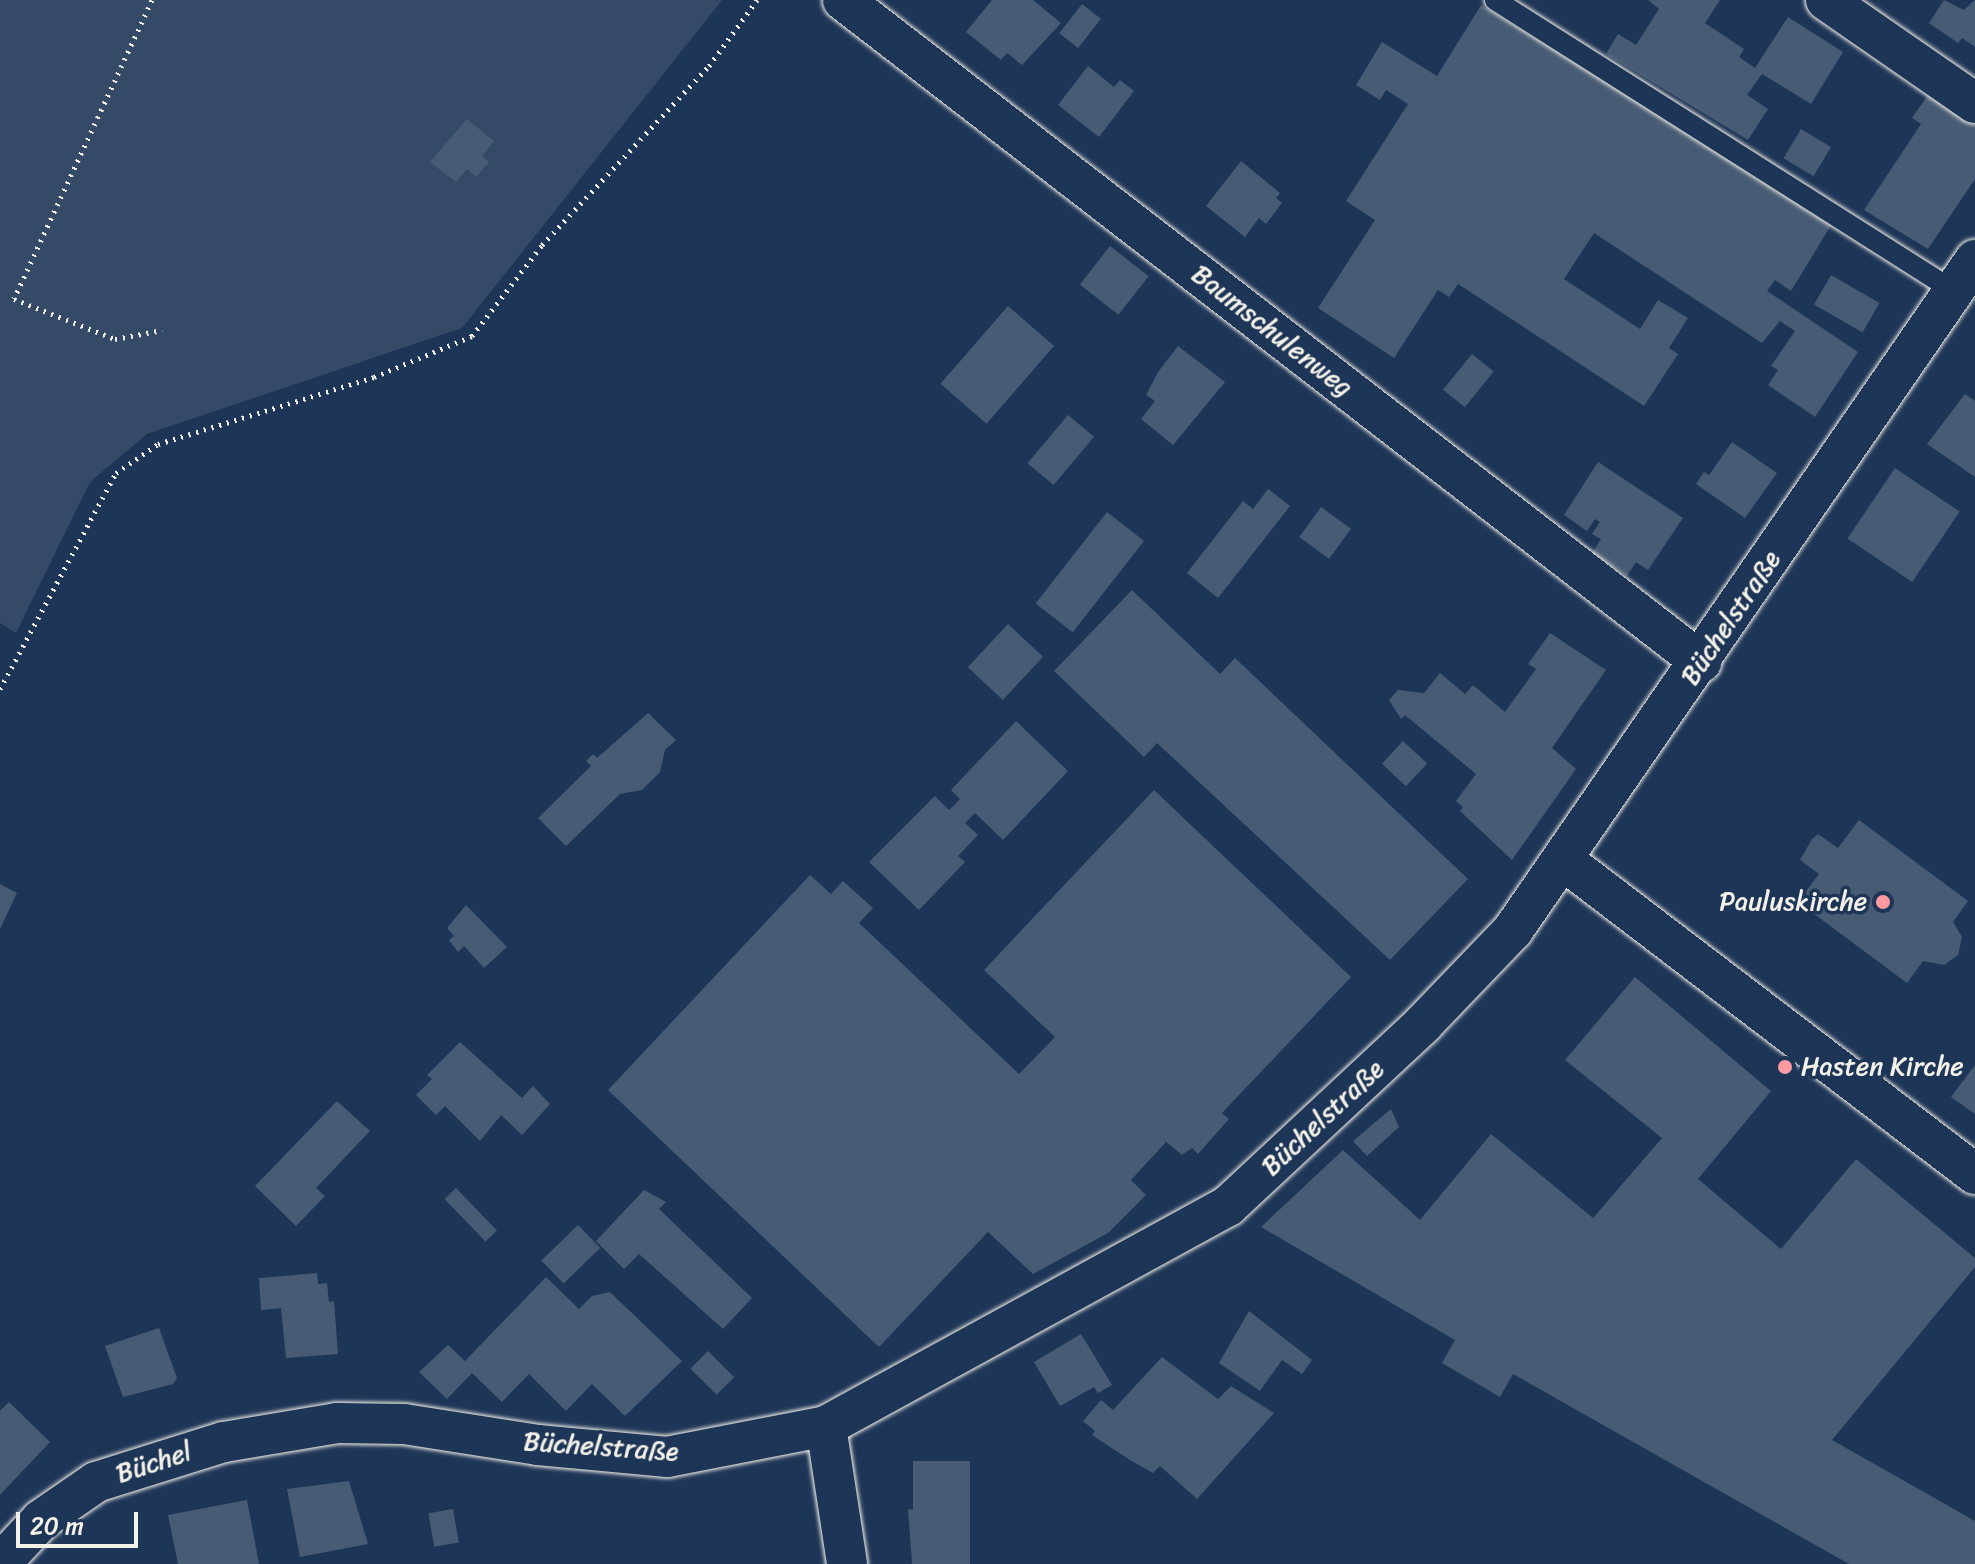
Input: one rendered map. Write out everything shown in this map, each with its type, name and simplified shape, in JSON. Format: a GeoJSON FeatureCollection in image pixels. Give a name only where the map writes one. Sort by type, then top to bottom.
{"type":"FeatureCollection","features":[{"type":"Feature","properties":{"kind":"street","name":"Baumschulenweg"},"geometry":{"type":"LineString","coordinates":[[843,0],[1701,662]]}},
{"type":"Feature","properties":{"kind":"street"},"geometry":{"type":"LineString","coordinates":[[1826,0],[1975,103]]}},
{"type":"Feature","properties":{"kind":"street","name":"Büchelstraße"},"geometry":{"type":"LineString","coordinates":[[337,1423],[404,1424],[538,1445],[667,1457],[826,1426],[1228,1206],[1423,1024],[1513,930],[1965,276]]}},
{"type":"Feature","properties":{"kind":"street"},"geometry":{"type":"LineString","coordinates":[[1563,860],[1975,1174]]}},
{"type":"Feature","properties":{"kind":"street","name":"Büchel"},"geometry":{"type":"LineString","coordinates":[[0,1564],[41,1520],[96,1482],[224,1442],[337,1423]]}},
{"type":"Feature","properties":{"kind":"street"},"geometry":{"type":"LineString","coordinates":[[826,1426],[847,1564]]}},
{"type":"Feature","properties":{"kind":"lane"},"geometry":{"type":"LineString","coordinates":[[1495,0],[1965,276]]}},
{"type":"Feature","properties":{"kind":"path"},"geometry":{"type":"LineString","coordinates":[[152,0],[14,299],[115,339],[162,330]]}},
{"type":"Feature","properties":{"kind":"path"},"geometry":{"type":"LineString","coordinates":[[0,689],[116,473],[158,444],[374,377],[472,336],[542,245],[709,66],[757,0]]}},
{"type":"Feature","properties":{"kind":"shaded area"},"geometry":{"type":"Polygon","coordinates":[[[0,0],[722,0],[462,328],[147,434],[90,482],[16,633],[0,623],[0,0]]]}},
{"type":"Feature","properties":{"kind":"building"},"geometry":{"type":"Polygon","coordinates":[[[992,0],[1033,0],[1061,23],[1022,65],[1007,53],[1001,60],[966,32],[992,0]]]}},
{"type":"Feature","properties":{"kind":"building"},"geometry":{"type":"Polygon","coordinates":[[[1648,0],[1720,0],[1705,23],[1744,49],[1739,57],[1755,68],[1788,17],[1843,52],[1811,104],[1762,74],[1747,95],[1768,109],[1748,140],[1606,54],[1618,34],[1636,45],[1659,9],[1648,0]]]}},
{"type":"Feature","properties":{"kind":"building"},"geometry":{"type":"Polygon","coordinates":[[[1944,0],[1964,10],[1975,0],[1975,47],[1962,38],[1958,43],[1929,23],[1944,0]]]}},
{"type":"Feature","properties":{"kind":"building"},"geometry":{"type":"Polygon","coordinates":[[[1082,4],[1101,19],[1078,48],[1059,33],[1082,4]]]}},
{"type":"Feature","properties":{"kind":"building"},"geometry":{"type":"Polygon","coordinates":[[[1481,5],[1833,222],[1791,291],[1775,280],[1767,291],[1858,352],[1815,417],[1768,385],[1778,370],[1771,366],[1795,331],[1780,321],[1762,343],[1594,233],[1564,279],[1640,329],[1658,300],[1688,318],[1669,348],[1678,354],[1644,406],[1458,284],[1449,297],[1438,290],[1394,358],[1318,308],[1375,220],[1346,201],[1408,104],[1386,90],[1380,100],[1356,85],[1382,42],[1437,76],[1481,5]]]}},
{"type":"Feature","properties":{"kind":"building"},"geometry":{"type":"Polygon","coordinates":[[[1088,66],[1114,87],[1120,80],[1134,91],[1099,137],[1058,105],[1088,66]]]}},
{"type":"Feature","properties":{"kind":"building"},"geometry":{"type":"Polygon","coordinates":[[[1928,95],[1975,125],[1975,179],[1928,249],[1864,210],[1921,124],[1912,118],[1928,95]]]}},
{"type":"Feature","properties":{"kind":"building"},"geometry":{"type":"Polygon","coordinates":[[[467,119],[494,141],[482,156],[489,162],[476,177],[467,169],[456,182],[430,162],[467,119]]]}},
{"type":"Feature","properties":{"kind":"building"},"geometry":{"type":"Polygon","coordinates":[[[1801,129],[1831,147],[1813,176],[1783,158],[1801,129]]]}},
{"type":"Feature","properties":{"kind":"building"},"geometry":{"type":"Polygon","coordinates":[[[1241,161],[1280,193],[1276,198],[1282,203],[1266,224],[1259,218],[1245,237],[1206,206],[1241,161]]]}},
{"type":"Feature","properties":{"kind":"building"},"geometry":{"type":"Polygon","coordinates":[[[1110,246],[1149,276],[1118,315],[1080,285],[1110,246]]]}},
{"type":"Feature","properties":{"kind":"building"},"geometry":{"type":"Polygon","coordinates":[[[1831,275],[1879,303],[1862,332],[1814,304],[1831,275]]]}},
{"type":"Feature","properties":{"kind":"building"},"geometry":{"type":"Polygon","coordinates":[[[1008,306],[1054,346],[986,424],[940,384],[1008,306]]]}},
{"type":"Feature","properties":{"kind":"building"},"geometry":{"type":"Polygon","coordinates":[[[1178,346],[1225,382],[1173,445],[1141,419],[1155,401],[1146,395],[1158,372],[1178,346]]]}},
{"type":"Feature","properties":{"kind":"building"},"geometry":{"type":"Polygon","coordinates":[[[1472,354],[1494,372],[1465,407],[1443,390],[1472,354]]]}},
{"type":"Feature","properties":{"kind":"building"},"geometry":{"type":"Polygon","coordinates":[[[1965,394],[1975,401],[1975,477],[1927,444],[1965,394]]]}},
{"type":"Feature","properties":{"kind":"building"},"geometry":{"type":"Polygon","coordinates":[[[1068,415],[1094,437],[1054,485],[1028,463],[1068,415]]]}},
{"type":"Feature","properties":{"kind":"building"},"geometry":{"type":"Polygon","coordinates":[[[1732,442],[1777,473],[1745,518],[1696,484],[1704,472],[1709,475],[1732,442]]]}},
{"type":"Feature","properties":{"kind":"building"},"geometry":{"type":"Polygon","coordinates":[[[1598,462],[1683,518],[1648,570],[1636,562],[1627,576],[1592,553],[1601,539],[1592,534],[1600,522],[1595,519],[1587,531],[1564,515],[1598,462]]]}},
{"type":"Feature","properties":{"kind":"building"},"geometry":{"type":"Polygon","coordinates":[[[1895,468],[1960,512],[1912,582],[1847,538],[1895,468]]]}},
{"type":"Feature","properties":{"kind":"building"},"geometry":{"type":"Polygon","coordinates":[[[1268,489],[1290,506],[1218,598],[1187,573],[1243,501],[1253,509],[1268,489]]]}},
{"type":"Feature","properties":{"kind":"building"},"geometry":{"type":"Polygon","coordinates":[[[1321,507],[1351,529],[1329,559],[1299,537],[1321,507]]]}},
{"type":"Feature","properties":{"kind":"building"},"geometry":{"type":"Polygon","coordinates":[[[1107,512],[1144,541],[1073,632],[1036,603],[1107,512]]]}},
{"type":"Feature","properties":{"kind":"building"},"geometry":{"type":"Polygon","coordinates":[[[1132,590],[1220,674],[1235,658],[1468,879],[1390,960],[1157,743],[1144,757],[1054,671],[1132,590]]]}},
{"type":"Feature","properties":{"kind":"building"},"geometry":{"type":"Polygon","coordinates":[[[1008,624],[1043,657],[1003,700],[968,667],[1008,624]]]}},
{"type":"Feature","properties":{"kind":"building"},"geometry":{"type":"Polygon","coordinates":[[[1550,633],[1606,670],[1552,748],[1576,769],[1512,860],[1460,811],[1463,807],[1456,801],[1476,774],[1405,715],[1401,719],[1389,700],[1398,690],[1424,693],[1440,673],[1465,694],[1473,685],[1505,712],[1536,669],[1528,664],[1550,633]]]}},
{"type":"Feature","properties":{"kind":"building"},"geometry":{"type":"Polygon","coordinates":[[[648,713],[676,740],[665,750],[660,772],[642,790],[620,794],[566,846],[538,818],[591,766],[586,761],[593,754],[597,758],[648,713]]]}},
{"type":"Feature","properties":{"kind":"building"},"geometry":{"type":"Polygon","coordinates":[[[1016,721],[1068,771],[1003,840],[975,813],[965,823],[978,835],[958,856],[965,862],[919,910],[869,862],[935,796],[949,810],[960,799],[951,790],[1016,721]]]}},
{"type":"Feature","properties":{"kind":"building"},"geometry":{"type":"Polygon","coordinates":[[[1403,741],[1427,764],[1406,786],[1382,764],[1403,741]]]}},
{"type":"Feature","properties":{"kind":"building"},"geometry":{"type":"Polygon","coordinates":[[[1154,790],[1351,977],[1222,1113],[1229,1119],[1198,1154],[1192,1148],[1182,1155],[1163,1139],[1166,1142],[1131,1180],[1146,1195],[1108,1233],[1033,1274],[988,1232],[879,1347],[608,1090],[810,875],[831,894],[843,881],[873,908],[859,923],[1019,1074],[1055,1037],[984,970],[1154,790]]]}},
{"type":"Feature","properties":{"kind":"building","name":"Pauluskirche"},"geometry":{"type":"Polygon","coordinates":[[[1859,820],[1968,901],[1953,922],[1962,937],[1958,955],[1944,965],[1923,961],[1907,983],[1798,902],[1819,874],[1800,860],[1812,839],[1818,834],[1838,848],[1859,820]]]}},
{"type":"Feature","properties":{"kind":"building"},"geometry":{"type":"Polygon","coordinates":[[[0,884],[17,893],[0,929],[0,884]]]}},
{"type":"Feature","properties":{"kind":"building"},"geometry":{"type":"Polygon","coordinates":[[[466,905],[507,947],[484,968],[464,946],[458,952],[449,940],[454,936],[447,928],[466,905]]]}},
{"type":"Feature","properties":{"kind":"building"},"geometry":{"type":"Polygon","coordinates":[[[1635,977],[1771,1091],[1698,1179],[1781,1249],[1856,1159],[1975,1258],[1975,1267],[1832,1440],[1975,1521],[1975,1564],[1849,1564],[1513,1374],[1500,1397],[1442,1363],[1455,1340],[1261,1227],[1343,1150],[1420,1220],[1491,1134],[1593,1218],[1662,1138],[1565,1060],[1635,977]]]}},
{"type":"Feature","properties":{"kind":"building"},"geometry":{"type":"Polygon","coordinates":[[[460,1042],[522,1098],[533,1086],[550,1104],[522,1135],[501,1115],[480,1141],[445,1106],[436,1115],[416,1095],[432,1079],[427,1075],[460,1042]]]}},
{"type":"Feature","properties":{"kind":"building"},"geometry":{"type":"Polygon","coordinates":[[[1975,1065],[1975,1114],[1951,1097],[1975,1065]]]}},
{"type":"Feature","properties":{"kind":"building"},"geometry":{"type":"Polygon","coordinates":[[[337,1101],[370,1131],[316,1188],[325,1196],[296,1226],[255,1186],[337,1101]]]}},
{"type":"Feature","properties":{"kind":"building"},"geometry":{"type":"Polygon","coordinates":[[[1391,1109],[1399,1127],[1367,1156],[1353,1141],[1391,1109]]]}},
{"type":"Feature","properties":{"kind":"building"},"geometry":{"type":"Polygon","coordinates":[[[456,1188],[497,1230],[485,1242],[444,1199],[456,1188]]]}},
{"type":"Feature","properties":{"kind":"building"},"geometry":{"type":"Polygon","coordinates":[[[644,1190],[666,1202],[659,1209],[752,1298],[723,1329],[639,1254],[624,1269],[596,1241],[644,1190]]]}},
{"type":"Feature","properties":{"kind":"building"},"geometry":{"type":"Polygon","coordinates":[[[578,1225],[600,1248],[564,1283],[541,1260],[578,1225]]]}},
{"type":"Feature","properties":{"kind":"building"},"geometry":{"type":"Polygon","coordinates":[[[317,1273],[318,1284],[327,1283],[329,1302],[334,1301],[338,1354],[286,1358],[281,1308],[261,1310],[259,1278],[317,1273]]]}},
{"type":"Feature","properties":{"kind":"building"},"geometry":{"type":"Polygon","coordinates":[[[546,1277],[579,1309],[592,1296],[610,1292],[682,1361],[625,1416],[592,1384],[566,1411],[529,1374],[502,1402],[472,1373],[447,1399],[419,1372],[448,1345],[465,1361],[546,1277]]]}},
{"type":"Feature","properties":{"kind":"building"},"geometry":{"type":"Polygon","coordinates":[[[1249,1311],[1312,1360],[1302,1374],[1282,1360],[1260,1391],[1219,1363],[1249,1311]]]}},
{"type":"Feature","properties":{"kind":"building"},"geometry":{"type":"Polygon","coordinates":[[[159,1328],[177,1378],[173,1384],[123,1397],[105,1346],[159,1328]]]}},
{"type":"Feature","properties":{"kind":"building"},"geometry":{"type":"Polygon","coordinates":[[[1081,1334],[1112,1385],[1098,1393],[1094,1387],[1060,1406],[1034,1362],[1081,1334]]]}},
{"type":"Feature","properties":{"kind":"building"},"geometry":{"type":"Polygon","coordinates":[[[708,1351],[734,1377],[716,1395],[690,1369],[708,1351]]]}},
{"type":"Feature","properties":{"kind":"building"},"geometry":{"type":"Polygon","coordinates":[[[1162,1357],[1218,1399],[1231,1386],[1274,1413],[1197,1499],[1160,1466],[1153,1473],[1092,1435],[1095,1431],[1083,1421],[1101,1400],[1113,1410],[1162,1357]]]}},
{"type":"Feature","properties":{"kind":"building"},"geometry":{"type":"Polygon","coordinates":[[[9,1402],[50,1442],[0,1495],[0,1411],[9,1402]]]}},
{"type":"Feature","properties":{"kind":"building"},"geometry":{"type":"Polygon","coordinates":[[[913,1461],[970,1461],[970,1564],[912,1564],[908,1509],[913,1510],[913,1461]]]}},
{"type":"Feature","properties":{"kind":"building"},"geometry":{"type":"Polygon","coordinates":[[[349,1481],[368,1544],[300,1557],[287,1489],[349,1481]]]}},
{"type":"Feature","properties":{"kind":"building"},"geometry":{"type":"Polygon","coordinates":[[[247,1500],[259,1564],[178,1564],[168,1515],[247,1500]]]}},
{"type":"Feature","properties":{"kind":"building"},"geometry":{"type":"Polygon","coordinates":[[[453,1509],[459,1542],[434,1547],[428,1513],[453,1509]]]}},
{"type":"Feature","properties":{"kind":"place","name":"Pauluskirche"},"geometry":{"type":"Point","coordinates":[1883,902]}},
{"type":"Feature","properties":{"kind":"place","name":"Hasten Kirche"},"geometry":{"type":"Point","coordinates":[1785,1067]}}]}
